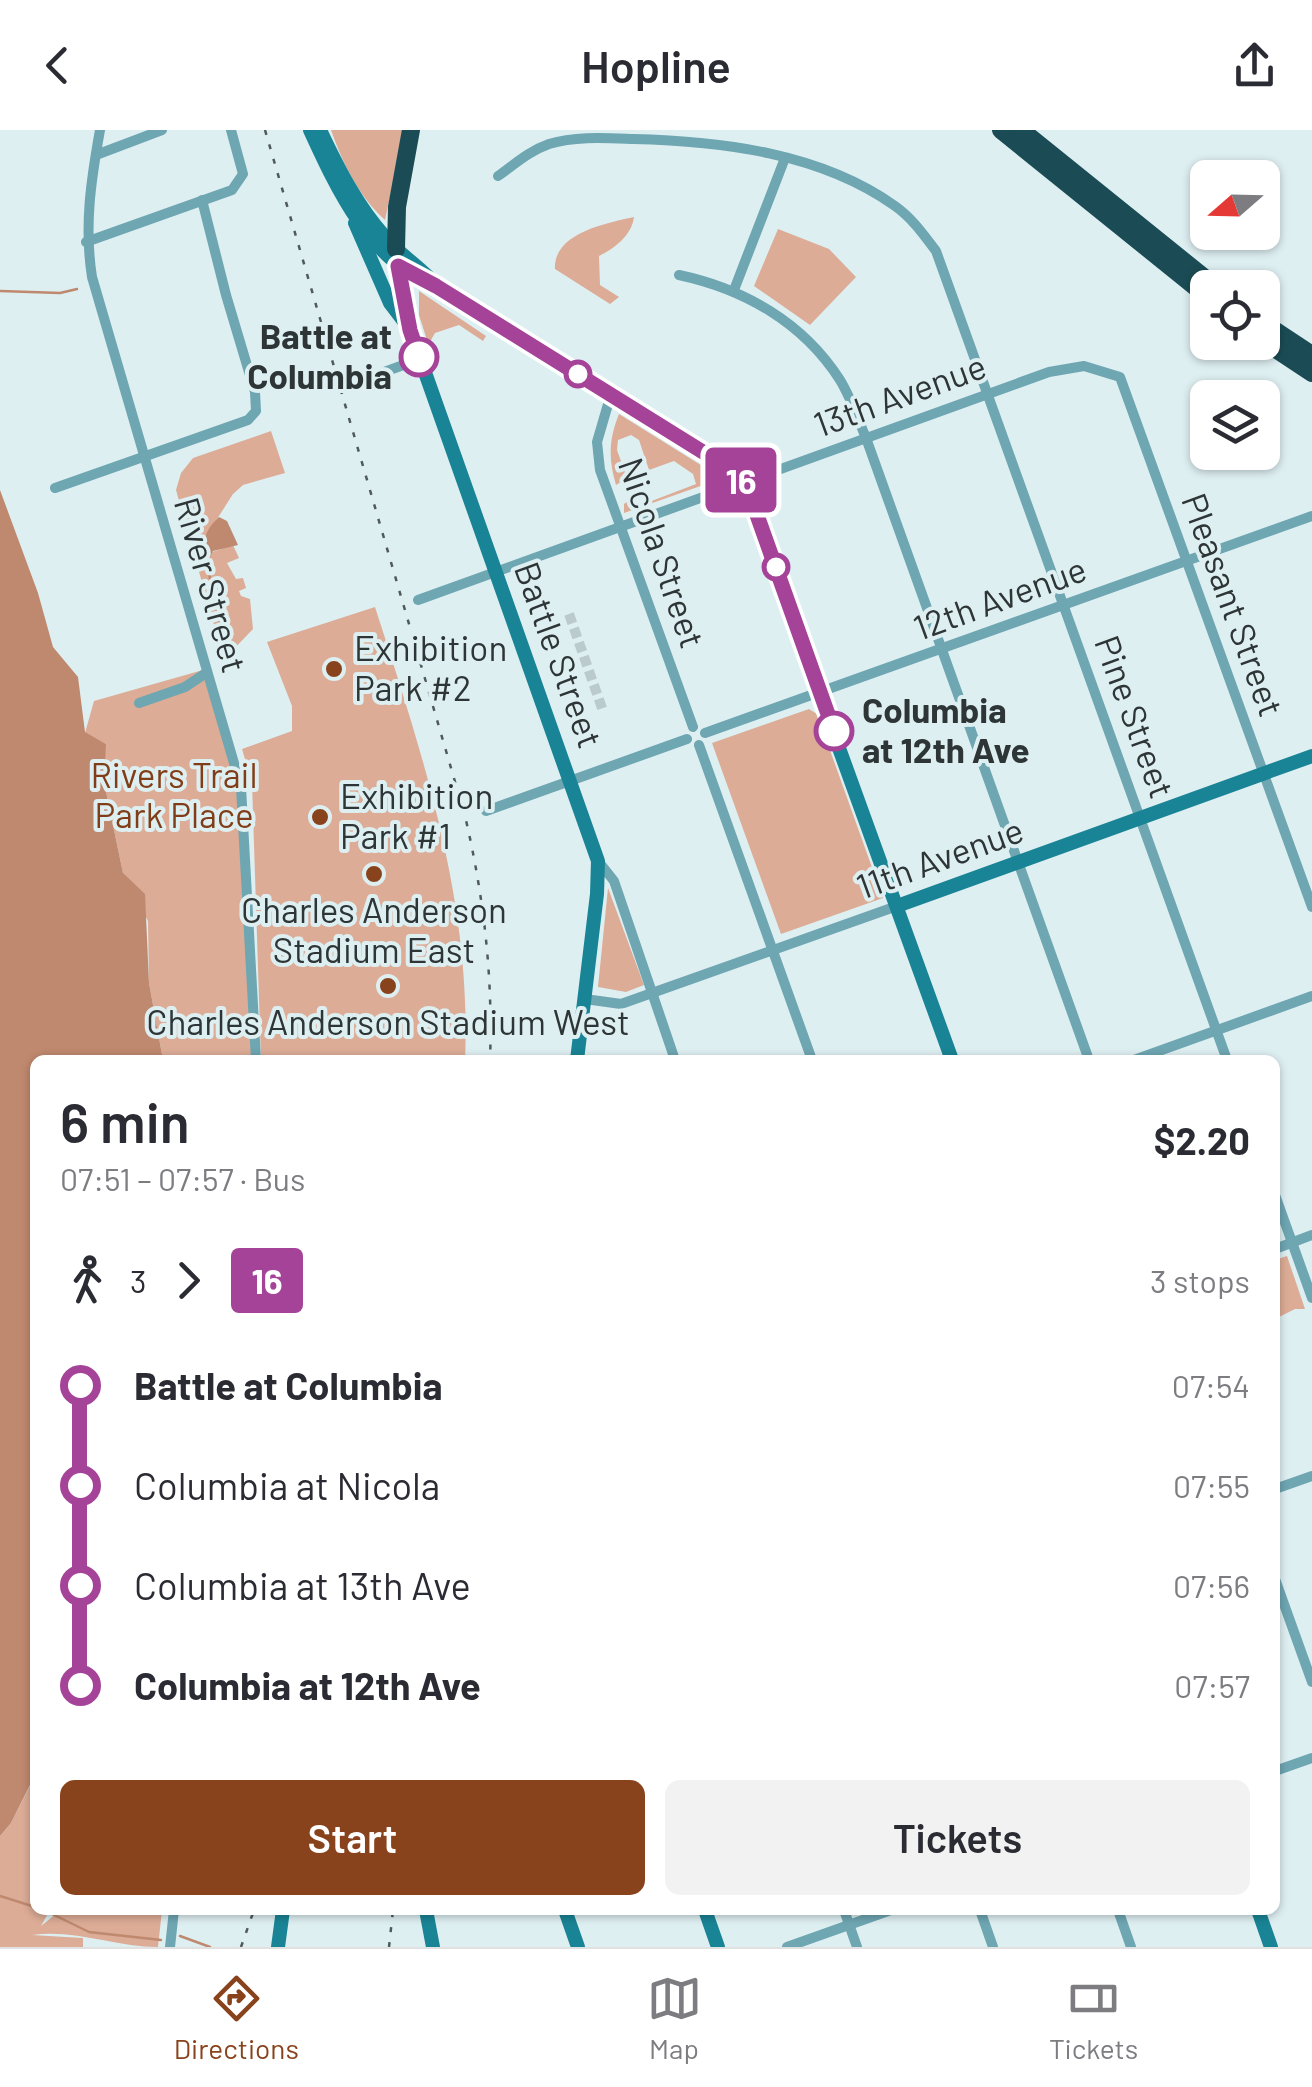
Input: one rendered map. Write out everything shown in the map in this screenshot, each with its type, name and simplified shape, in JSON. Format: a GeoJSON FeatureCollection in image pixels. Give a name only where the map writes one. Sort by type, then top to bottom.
{"type":"FeatureCollection","features":[{"type":"Feature","properties":{"kind":"highway"},"geometry":{"type":"LineString","coordinates":[[397,257],[398,207],[411,130]]}},
{"type":"Feature","properties":{"kind":"highway"},"geometry":{"type":"LineString","coordinates":[[991,130],[1060,178]]}},
{"type":"Feature","properties":{"kind":"highway"},"geometry":{"type":"LineString","coordinates":[[1001,130],[1190,282]]}},
{"type":"Feature","properties":{"kind":"highway"},"geometry":{"type":"LineString","coordinates":[[1021,130],[1195,270]]}},
{"type":"Feature","properties":{"kind":"highway"},"geometry":{"type":"LineString","coordinates":[[1041,130],[1134,221]]}},
{"type":"Feature","properties":{"kind":"highway"},"geometry":{"type":"LineString","coordinates":[[1280,334],[1312,355]]}},
{"type":"Feature","properties":{"kind":"highway"},"geometry":{"type":"LineString","coordinates":[[1280,352],[1312,373]]}},
{"type":"Feature","properties":{"kind":"main road"},"geometry":{"type":"LineString","coordinates":[[310,130],[390,303],[410,330]]}},
{"type":"Feature","properties":{"kind":"main road","name":"Battle Street"},"geometry":{"type":"LineString","coordinates":[[320,130],[353,193],[397,257],[410,330],[598,862]]}},
{"type":"Feature","properties":{"kind":"main road"},"geometry":{"type":"LineString","coordinates":[[345,200],[363,226],[397,257],[419,265],[436,286],[727,467],[743,483],[950,1055]]}},
{"type":"Feature","properties":{"kind":"main road","name":"11th Avenue"},"geometry":{"type":"LineString","coordinates":[[897,906],[1312,756]]}},
{"type":"Feature","properties":{"kind":"main road"},"geometry":{"type":"LineString","coordinates":[[579,1055],[598,894],[598,862]]}},
{"type":"Feature","properties":{"kind":"main road"},"geometry":{"type":"LineString","coordinates":[[278,1947],[282,1915]]}},
{"type":"Feature","properties":{"kind":"main road"},"geometry":{"type":"LineString","coordinates":[[427,1915],[433,1947]]}},
{"type":"Feature","properties":{"kind":"main road"},"geometry":{"type":"LineString","coordinates":[[567,1915],[578,1947]]}},
{"type":"Feature","properties":{"kind":"main road"},"geometry":{"type":"LineString","coordinates":[[706,1915],[718,1947]]}},
{"type":"Feature","properties":{"kind":"main road"},"geometry":{"type":"LineString","coordinates":[[1260,1915],[1271,1944]]}},
{"type":"Feature","properties":{"kind":"street","name":"River Street"},"geometry":{"type":"LineString","coordinates":[[100,130],[90,178],[86,242],[93,282],[241,787],[256,1055]]}},
{"type":"Feature","properties":{"kind":"street"},"geometry":{"type":"LineString","coordinates":[[96,154],[162,130]]}},
{"type":"Feature","properties":{"kind":"street"},"geometry":{"type":"LineString","coordinates":[[86,242],[232,190],[243,174],[231,130]]}},
{"type":"Feature","properties":{"kind":"street","name":"Pine Street"},"geometry":{"type":"LineString","coordinates":[[498,176],[530,152],[554,142],[597,138],[716,144],[785,158],[832,173],[895,206],[916,226],[936,251],[989,393],[1225,1055]]}},
{"type":"Feature","properties":{"kind":"street"},"geometry":{"type":"LineString","coordinates":[[734,290],[785,158]]}},
{"type":"Feature","properties":{"kind":"street"},"geometry":{"type":"LineString","coordinates":[[55,488],[248,420],[256,411],[256,392],[202,200]]}},
{"type":"Feature","properties":{"kind":"street"},"geometry":{"type":"LineString","coordinates":[[679,275],[734,290],[793,325],[819,351],[842,383],[866,438],[1087,1055]]}},
{"type":"Feature","properties":{"kind":"street"},"geometry":{"type":"LineString","coordinates":[[362,380],[420,359]]}},
{"type":"Feature","properties":{"kind":"street","name":"13th Avenue"},"geometry":{"type":"LineString","coordinates":[[418,600],[1065,367],[1084,366],[1120,377]]}},
{"type":"Feature","properties":{"kind":"street","name":"Pleasant Street"},"geometry":{"type":"LineString","coordinates":[[1120,377],[1312,907]]}},
{"type":"Feature","properties":{"kind":"street","name":"Nicola Street"},"geometry":{"type":"LineString","coordinates":[[611,394],[598,451],[606,489],[693,727]]}},
{"type":"Feature","properties":{"kind":"street","name":"12th Avenue"},"geometry":{"type":"LineString","coordinates":[[706,733],[1312,516]]}},
{"type":"Feature","properties":{"kind":"street"},"geometry":{"type":"LineString","coordinates":[[140,702],[185,687],[206,674]]}},
{"type":"Feature","properties":{"kind":"street"},"geometry":{"type":"LineString","coordinates":[[693,727],[706,733],[706,740],[699,746],[692,745],[687,734],[693,727]]}},
{"type":"Feature","properties":{"kind":"street"},"geometry":{"type":"LineString","coordinates":[[486,811],[688,739]]}},
{"type":"Feature","properties":{"kind":"street"},"geometry":{"type":"LineString","coordinates":[[699,746],[810,1055]]}},
{"type":"Feature","properties":{"kind":"street","name":"Battle Street"},"geometry":{"type":"LineString","coordinates":[[598,862],[614,881],[673,1055]]}},
{"type":"Feature","properties":{"kind":"street","name":"11th Avenue"},"geometry":{"type":"LineString","coordinates":[[586,999],[621,1004],[897,906]]}},
{"type":"Feature","properties":{"kind":"street"},"geometry":{"type":"LineString","coordinates":[[1148,1055],[1312,996]]}},
{"type":"Feature","properties":{"kind":"street"},"geometry":{"type":"LineString","coordinates":[[1280,1209],[1312,1298]]}},
{"type":"Feature","properties":{"kind":"street"},"geometry":{"type":"LineString","coordinates":[[1280,1246],[1312,1235]]}},
{"type":"Feature","properties":{"kind":"street"},"geometry":{"type":"LineString","coordinates":[[1280,1487],[1312,1476]]}},
{"type":"Feature","properties":{"kind":"street"},"geometry":{"type":"LineString","coordinates":[[1280,1594],[1312,1682]]}},
{"type":"Feature","properties":{"kind":"street"},"geometry":{"type":"LineString","coordinates":[[1280,1769],[1312,1758]]}},
{"type":"Feature","properties":{"kind":"street"},"geometry":{"type":"LineString","coordinates":[[170,1947],[173,1915]]}},
{"type":"Feature","properties":{"kind":"street"},"geometry":{"type":"LineString","coordinates":[[846,1915],[857,1947]]}},
{"type":"Feature","properties":{"kind":"street"},"geometry":{"type":"LineString","coordinates":[[787,1947],[877,1915]]}},
{"type":"Feature","properties":{"kind":"street"},"geometry":{"type":"LineString","coordinates":[[982,1915],[993,1947]]}},
{"type":"Feature","properties":{"kind":"street"},"geometry":{"type":"LineString","coordinates":[[1120,1915],[1132,1947]]}},
{"type":"Feature","properties":{"kind":"green space"},"geometry":{"type":"Polygon","coordinates":[[[331,130],[404,130],[385,220],[352,178],[331,130]]]}},
{"type":"Feature","properties":{"kind":"green space"},"geometry":{"type":"Polygon","coordinates":[[[634,217],[621,241],[599,256],[600,285],[619,297],[610,304],[555,269],[557,257],[572,238],[634,217]]]}},
{"type":"Feature","properties":{"kind":"green space"},"geometry":{"type":"Polygon","coordinates":[[[778,229],[829,249],[856,277],[810,325],[754,286],[778,229]]]}},
{"type":"Feature","properties":{"kind":"green space"},"geometry":{"type":"Polygon","coordinates":[[[419,291],[486,336],[483,341],[459,325],[435,333],[431,340],[434,362],[419,315],[419,291]]]}},
{"type":"Feature","properties":{"kind":"green space"},"geometry":{"type":"Polygon","coordinates":[[[619,414],[712,472],[709,483],[624,513],[624,504],[632,498],[636,507],[696,484],[693,474],[674,461],[649,470],[639,440],[631,435],[618,440],[617,450],[627,478],[616,485],[611,449],[619,414]]]}},
{"type":"Feature","properties":{"kind":"green space"},"geometry":{"type":"Polygon","coordinates":[[[271,431],[285,473],[243,485],[203,541],[207,562],[212,552],[233,545],[239,558],[227,563],[236,579],[243,578],[246,588],[239,591],[241,596],[250,599],[253,629],[231,652],[216,658],[220,647],[176,490],[181,473],[193,458],[271,431]]]}},
{"type":"Feature","properties":{"kind":"green space"},"geometry":{"type":"Polygon","coordinates":[[[375,607],[441,830],[461,944],[465,1055],[261,1055],[252,783],[242,749],[292,731],[292,706],[267,642],[375,607]]]}},
{"type":"Feature","properties":{"kind":"green space","name":"Rivers Trail Park Place"},"geometry":{"type":"Polygon","coordinates":[[[203,670],[238,787],[253,1055],[162,1055],[149,983],[148,921],[123,873],[105,787],[106,744],[85,733],[94,701],[203,670]]]}},
{"type":"Feature","properties":{"kind":"green space"},"geometry":{"type":"Polygon","coordinates":[[[809,709],[817,714],[883,898],[781,934],[712,743],[809,709]]]}},
{"type":"Feature","properties":{"kind":"green space"},"geometry":{"type":"Polygon","coordinates":[[[608,888],[644,985],[626,992],[598,987],[608,888]]]}},
{"type":"Feature","properties":{"kind":"green space"},"geometry":{"type":"Polygon","coordinates":[[[1287,1256],[1305,1309],[1280,1316],[1280,1258],[1287,1256]]]}},
{"type":"Feature","properties":{"kind":"green space"},"geometry":{"type":"Polygon","coordinates":[[[30,1786],[30,1915],[47,1915],[41,1926],[55,1915],[161,1915],[158,1947],[79,1936],[48,1934],[32,1935],[83,1938],[83,1947],[0,1947],[0,1836],[30,1786]]]}},
{"type":"Feature","properties":{"kind":"shaded area"},"geometry":{"type":"Polygon","coordinates":[[[0,490],[38,593],[53,647],[78,677],[85,732],[106,744],[105,787],[123,873],[145,894],[149,983],[162,1055],[30,1055],[30,1785],[0,1836],[0,490]]]}},
{"type":"Feature","properties":{"kind":"shaded area"},"geometry":{"type":"Polygon","coordinates":[[[219,517],[227,521],[238,545],[213,551],[207,564],[205,538],[219,517]]]}},
{"type":"Feature","properties":{"kind":"waterway"},"geometry":{"type":"LineString","coordinates":[[0,291],[60,293],[77,289]]}},
{"type":"Feature","properties":{"kind":"waterway"},"geometry":{"type":"LineString","coordinates":[[207,564],[219,621]]}},
{"type":"Feature","properties":{"kind":"waterway"},"geometry":{"type":"LineString","coordinates":[[0,1896],[30,1905]]}},
{"type":"Feature","properties":{"kind":"waterway"},"geometry":{"type":"LineString","coordinates":[[54,1915],[89,1932],[161,1940]]}},
{"type":"Feature","properties":{"kind":"waterway"},"geometry":{"type":"LineString","coordinates":[[180,1936],[210,1947]]}},
{"type":"Feature","properties":{"kind":"tunnel"},"geometry":{"type":"LineString","coordinates":[[569,614],[603,711]]}},
{"type":"Feature","properties":{"kind":"railway"},"geometry":{"type":"LineString","coordinates":[[265,130],[465,816],[486,937],[490,1055]]}},
{"type":"Feature","properties":{"kind":"railway"},"geometry":{"type":"LineString","coordinates":[[241,1947],[252,1915]]}},
{"type":"Feature","properties":{"kind":"railway"},"geometry":{"type":"LineString","coordinates":[[389,1947],[392,1915]]}},
{"type":"Feature","properties":{"kind":"bus line","name":"16"},"geometry":{"type":"LineString","coordinates":[[419,357],[398,266],[727,467],[743,483],[752,501],[834,731]]}},
{"type":"Feature","properties":{"kind":"place","name":"Battle at Columbia"},"geometry":{"type":"Point","coordinates":[419,357]}},
{"type":"Feature","properties":{"kind":"place","name":"Exhibition Park #2"},"geometry":{"type":"Point","coordinates":[334,669]}},
{"type":"Feature","properties":{"kind":"place","name":"Columbia at 12th Ave"},"geometry":{"type":"Point","coordinates":[834,731]}},
{"type":"Feature","properties":{"kind":"place","name":"Exhibition Park #1"},"geometry":{"type":"Point","coordinates":[320,817]}},
{"type":"Feature","properties":{"kind":"place","name":"Charles Anderson Stadium East"},"geometry":{"type":"Point","coordinates":[374,874]}},
{"type":"Feature","properties":{"kind":"place","name":"Charles Anderson Stadium West"},"geometry":{"type":"Point","coordinates":[388,986]}}]}
